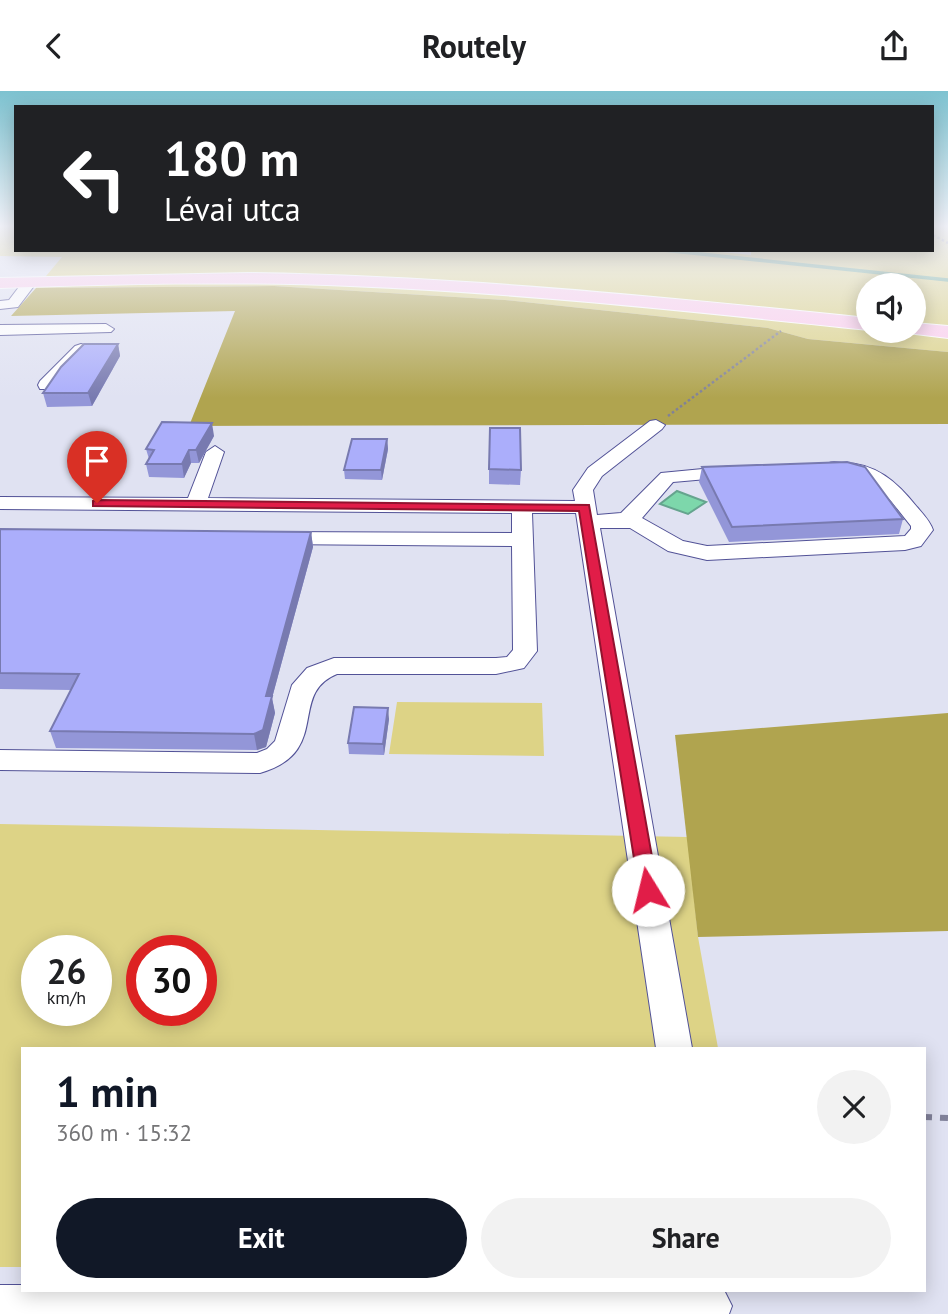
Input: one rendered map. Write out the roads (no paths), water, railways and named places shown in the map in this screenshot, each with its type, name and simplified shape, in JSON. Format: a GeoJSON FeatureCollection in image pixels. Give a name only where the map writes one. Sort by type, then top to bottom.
{"type":"FeatureCollection","features":[{"type":"Feature","properties":{"kind":"main road"},"geometry":{"type":"LineString","coordinates":[[415,284],[541,292],[856,323]]}},
{"type":"Feature","properties":{"kind":"main road"},"geometry":{"type":"LineString","coordinates":[[926,330],[948,332]]}},
{"type":"Feature","properties":{"kind":"street"},"geometry":{"type":"LineString","coordinates":[[0,322],[7,305],[28,284]]}},
{"type":"Feature","properties":{"kind":"street"},"geometry":{"type":"LineString","coordinates":[[0,330],[102,329]]}},
{"type":"Feature","properties":{"kind":"street"},"geometry":{"type":"LineString","coordinates":[[656,425],[595,472],[583,490],[674,1047]]}},
{"type":"Feature","properties":{"kind":"street"},"geometry":{"type":"LineString","coordinates":[[196,504],[215,452]]}},
{"type":"Feature","properties":{"kind":"street"},"geometry":{"type":"LineString","coordinates":[[0,503],[522,507],[586,514],[641,525],[676,546],[707,553],[905,544],[918,536],[921,525],[882,479],[854,469],[816,469]]}},
{"type":"Feature","properties":{"kind":"street"},"geometry":{"type":"LineString","coordinates":[[620,521],[638,512],[660,481],[668,477],[761,471]]}},
{"type":"Feature","properties":{"kind":"street"},"geometry":{"type":"LineString","coordinates":[[0,760],[260,763],[273,760],[288,746],[305,680],[321,668],[496,666],[515,663],[525,651],[522,507]]}},
{"type":"Feature","properties":{"kind":"street"},"geometry":{"type":"LineString","coordinates":[[247,537],[522,540]]}},
{"type":"Feature","properties":{"kind":"street"},"geometry":{"type":"LineString","coordinates":[[0,1307],[709,1303]]}},
{"type":"Feature","properties":{"kind":"lane"},"geometry":{"type":"LineString","coordinates":[[46,385],[102,329]]}}]}
